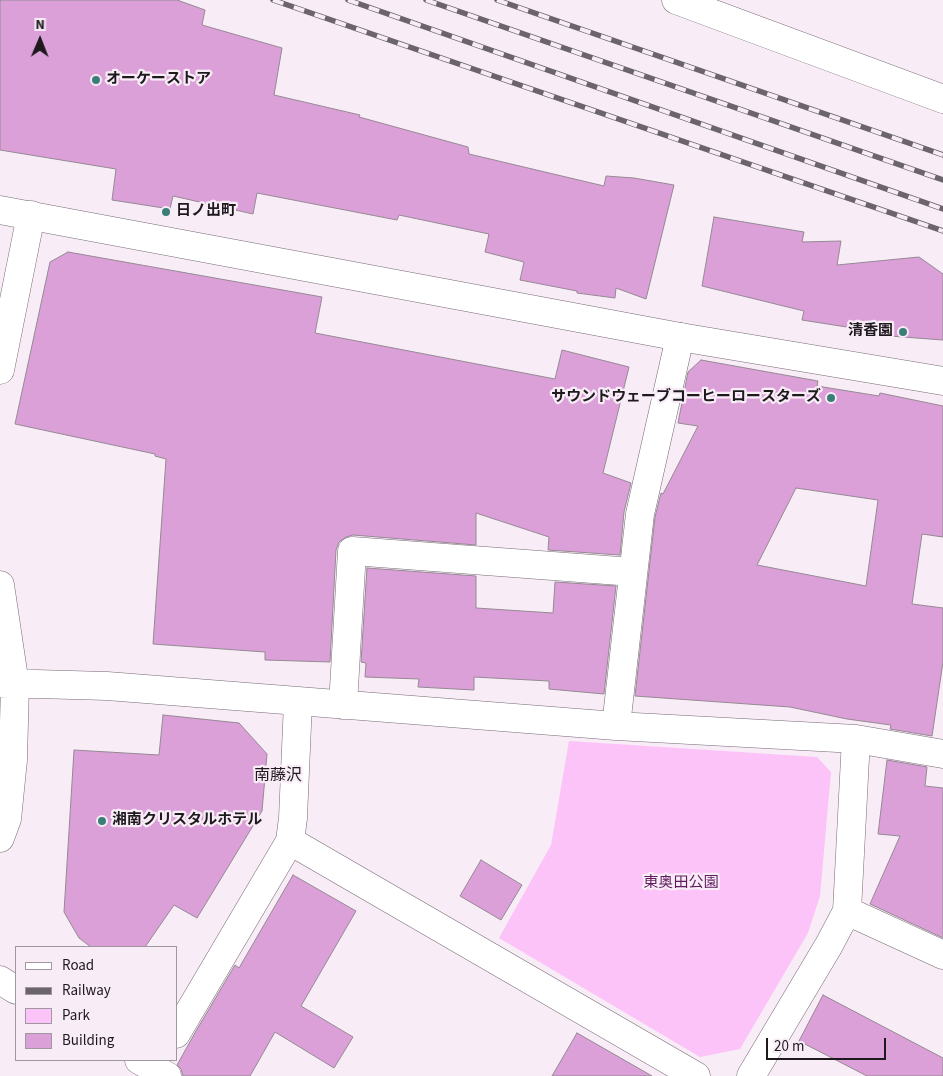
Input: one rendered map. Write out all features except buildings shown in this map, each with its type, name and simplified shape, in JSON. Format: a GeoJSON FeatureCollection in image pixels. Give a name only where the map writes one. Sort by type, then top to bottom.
{"type":"FeatureCollection","features":[{"type":"Feature","properties":{"kind":"street"},"geometry":{"type":"LineString","coordinates":[[676,0],[943,99]]}},
{"type":"Feature","properties":{"kind":"street"},"geometry":{"type":"LineString","coordinates":[[0,210],[680,337],[943,381]]}},
{"type":"Feature","properties":{"kind":"street"},"geometry":{"type":"LineString","coordinates":[[0,370],[31,215]]}},
{"type":"Feature","properties":{"kind":"street"},"geometry":{"type":"LineString","coordinates":[[616,726],[640,514],[680,337]]}},
{"type":"Feature","properties":{"kind":"street"},"geometry":{"type":"LineString","coordinates":[[343,705],[352,552],[633,572]]}},
{"type":"Feature","properties":{"kind":"street"},"geometry":{"type":"LineString","coordinates":[[0,585],[14,760],[7,819],[0,838]]}},
{"type":"Feature","properties":{"kind":"street"},"geometry":{"type":"LineString","coordinates":[[8,684],[107,686],[616,726],[856,739],[943,754]]}},
{"type":"Feature","properties":{"kind":"street"},"geometry":{"type":"LineString","coordinates":[[178,1031],[290,841],[293,818],[298,702]]}},
{"type":"Feature","properties":{"kind":"street"},"geometry":{"type":"LineString","coordinates":[[751,1076],[830,945],[847,911],[856,739]]}},
{"type":"Feature","properties":{"kind":"street"},"geometry":{"type":"LineString","coordinates":[[290,841],[696,1076]]}},
{"type":"Feature","properties":{"kind":"street"},"geometry":{"type":"LineString","coordinates":[[847,911],[943,955]]}},
{"type":"Feature","properties":{"kind":"street"},"geometry":{"type":"LineString","coordinates":[[0,980],[15,989]]}},
{"type":"Feature","properties":{"kind":"green space","name":"東奥田公園"},"geometry":{"type":"Polygon","coordinates":[[[569,741],[817,757],[831,772],[820,896],[808,933],[740,1049],[700,1057],[499,938],[551,845],[569,741]]]}},
{"type":"Feature","properties":{"kind":"railway"},"geometry":{"type":"LineString","coordinates":[[273,0],[943,231]]}},
{"type":"Feature","properties":{"kind":"railway"},"geometry":{"type":"LineString","coordinates":[[348,0],[943,209]]}},
{"type":"Feature","properties":{"kind":"railway"},"geometry":{"type":"LineString","coordinates":[[426,0],[943,180]]}},
{"type":"Feature","properties":{"kind":"railway"},"geometry":{"type":"LineString","coordinates":[[497,0],[943,155]]}},
{"type":"Feature","properties":{"kind":"place","name":"オーケーストア"},"geometry":{"type":"Point","coordinates":[96,80]}},
{"type":"Feature","properties":{"kind":"place","name":"日ノ出町"},"geometry":{"type":"Point","coordinates":[166,212]}},
{"type":"Feature","properties":{"kind":"place","name":"清香園"},"geometry":{"type":"Point","coordinates":[903,332]}},
{"type":"Feature","properties":{"kind":"place","name":"サウンドウェーブコーヒーロースターズ"},"geometry":{"type":"Point","coordinates":[831,398]}},
{"type":"Feature","properties":{"kind":"place","name":"湘南クリスタルホテル"},"geometry":{"type":"Point","coordinates":[102,821]}},
{"type":"Feature","properties":{"kind":"district","name":"南藤沢"},"geometry":{"type":"Point","coordinates":[278,776]}}]}
